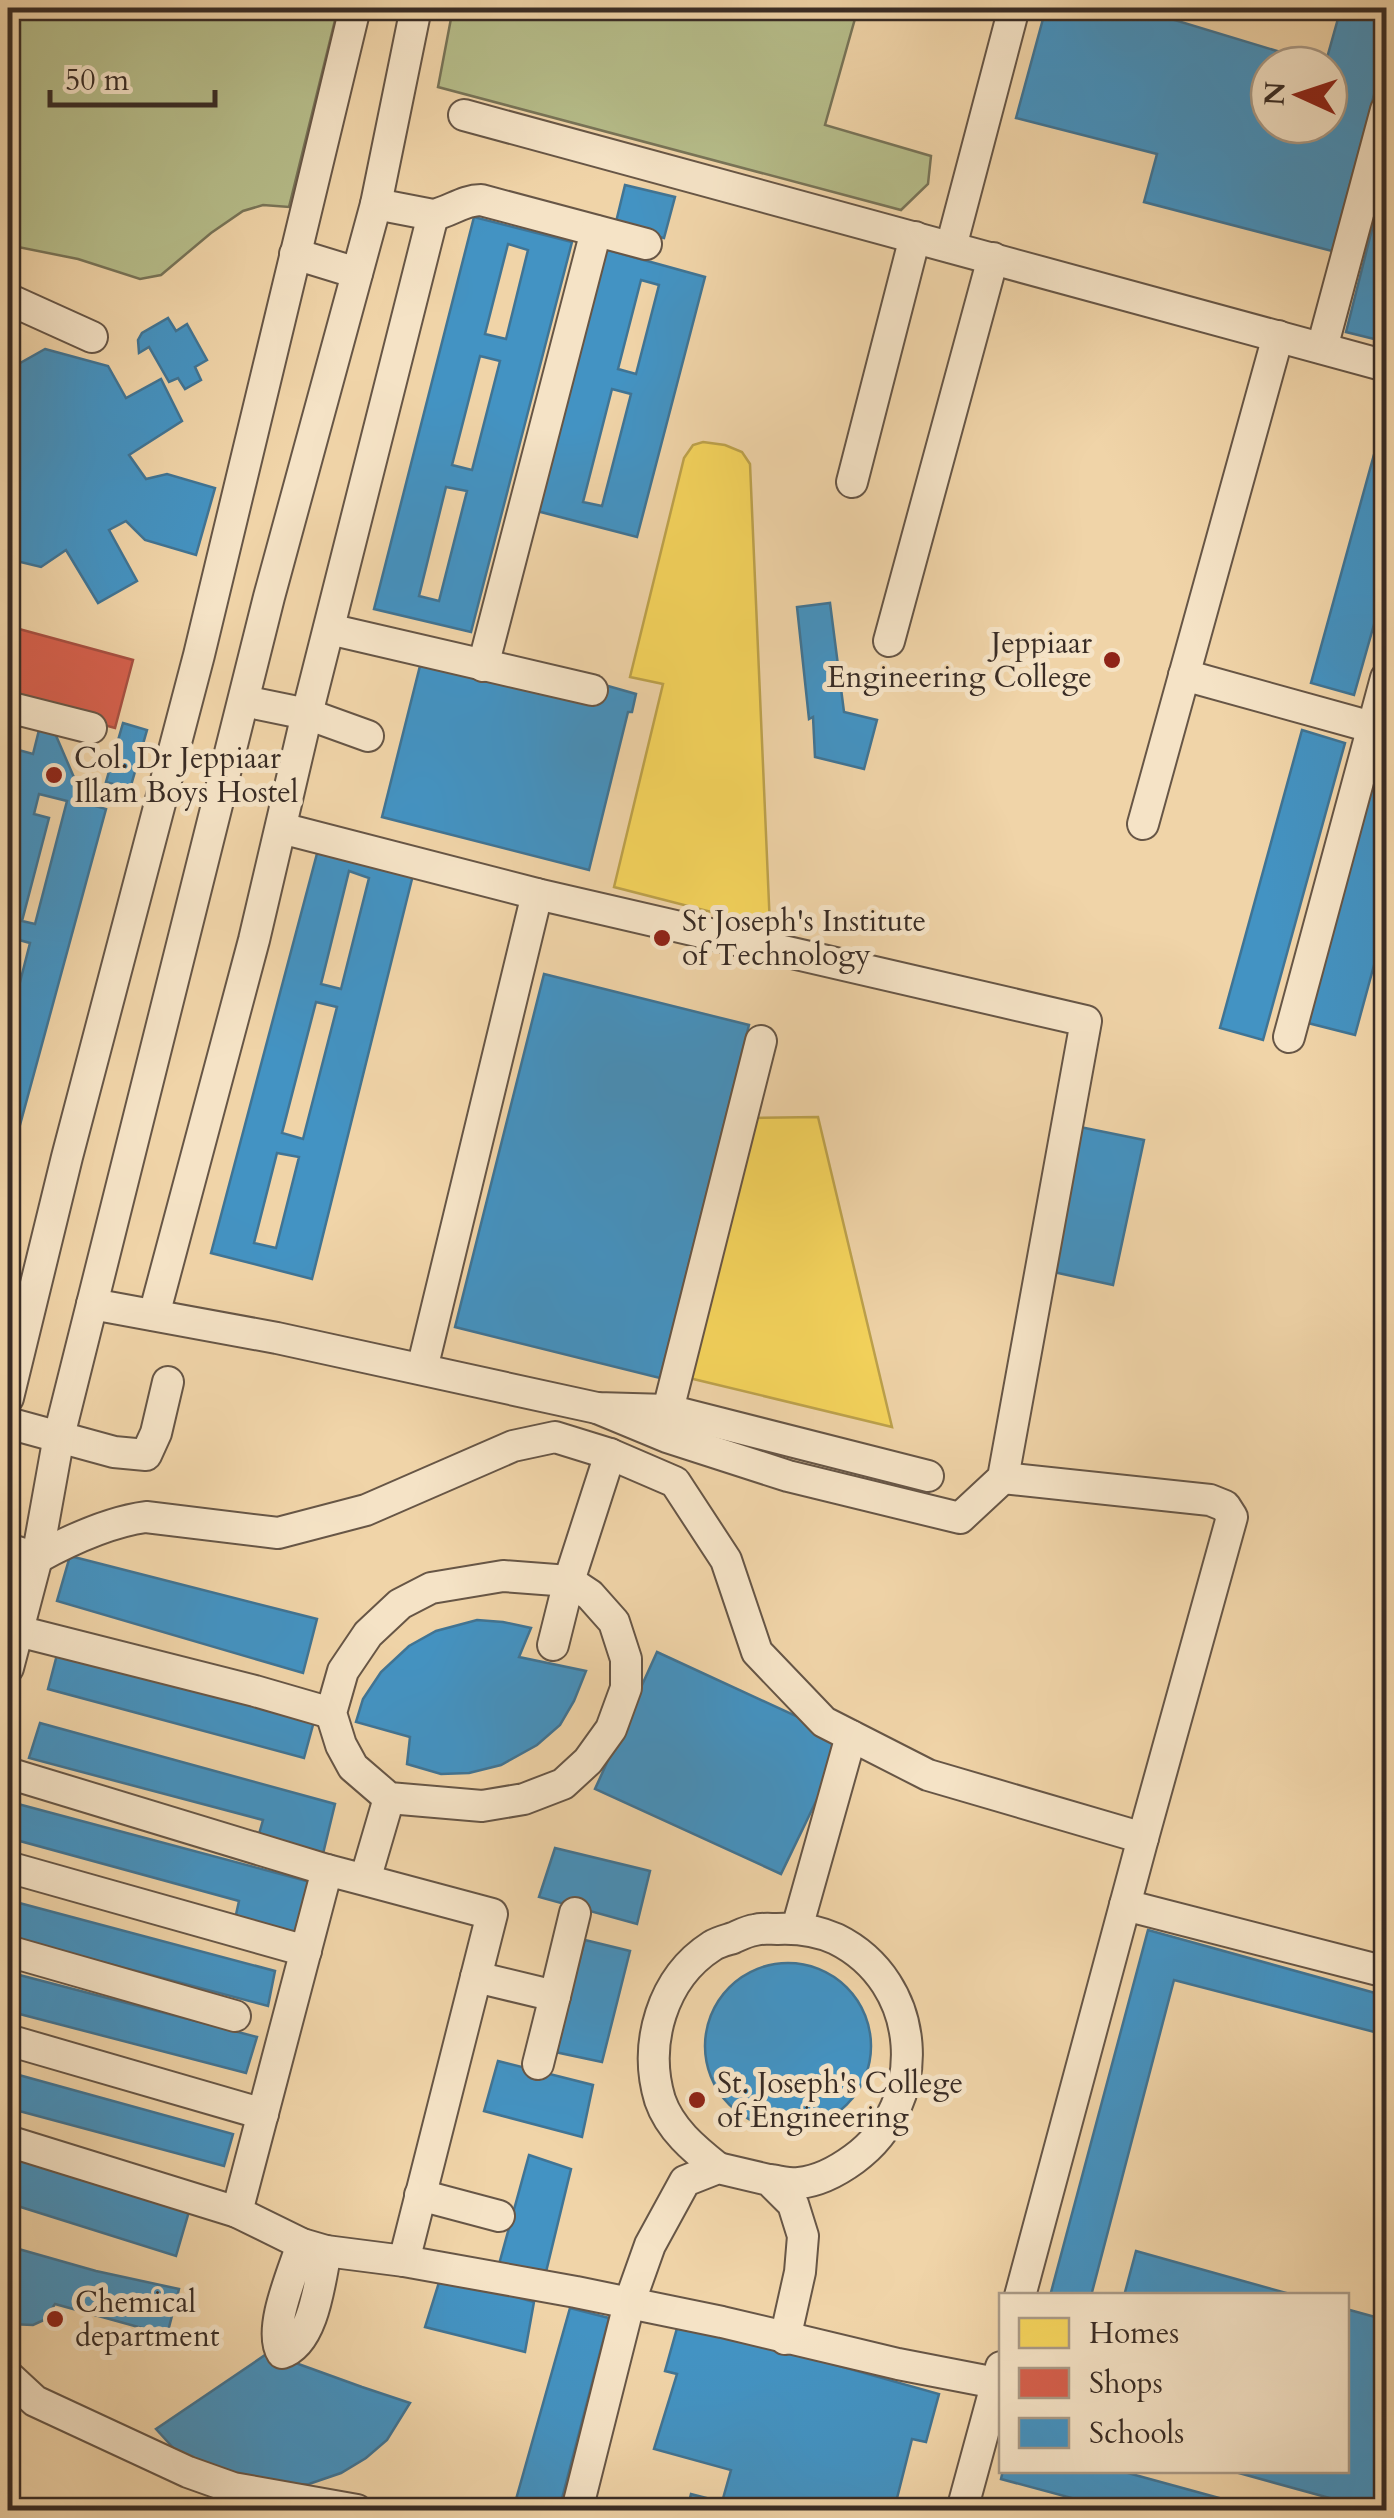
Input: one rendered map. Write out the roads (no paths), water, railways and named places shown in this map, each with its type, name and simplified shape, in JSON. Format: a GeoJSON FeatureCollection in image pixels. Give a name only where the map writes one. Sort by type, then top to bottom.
{"type":"FeatureCollection","features":[{"type":"Feature","properties":{"kind":"lane"},"geometry":{"type":"LineString","coordinates":[[8,1398],[199,655],[355,8]]}},
{"type":"Feature","properties":{"kind":"lane"},"geometry":{"type":"LineString","coordinates":[[8,1668],[18,1631],[22,1554],[59,1436],[269,597],[376,204],[416,8]]}},
{"type":"Feature","properties":{"kind":"lane"},"geometry":{"type":"LineString","coordinates":[[951,247],[1014,8]]}},
{"type":"Feature","properties":{"kind":"lane"},"geometry":{"type":"LineString","coordinates":[[1322,348],[1386,110]]}},
{"type":"Feature","properties":{"kind":"lane"},"geometry":{"type":"LineString","coordinates":[[464,114],[1386,366]]}},
{"type":"Feature","properties":{"kind":"lane"},"geometry":{"type":"LineString","coordinates":[[376,204],[432,215],[481,200],[646,244]]}},
{"type":"Feature","properties":{"kind":"lane"},"geometry":{"type":"LineString","coordinates":[[154,1315],[254,940],[432,215]]}},
{"type":"Feature","properties":{"kind":"lane"},"geometry":{"type":"LineString","coordinates":[[482,666],[596,231]]}},
{"type":"Feature","properties":{"kind":"lane"},"geometry":{"type":"LineString","coordinates":[[852,482],[915,237]]}},
{"type":"Feature","properties":{"kind":"lane"},"geometry":{"type":"LineString","coordinates":[[296,254],[358,273]]}},
{"type":"Feature","properties":{"kind":"lane"},"geometry":{"type":"LineString","coordinates":[[889,641],[992,258]]}},
{"type":"Feature","properties":{"kind":"lane"},"geometry":{"type":"LineString","coordinates":[[8,299],[92,337]]}},
{"type":"Feature","properties":{"kind":"lane"},"geometry":{"type":"LineString","coordinates":[[1143,824],[1278,336]]}},
{"type":"Feature","properties":{"kind":"lane"},"geometry":{"type":"LineString","coordinates":[[328,629],[592,690]]}},
{"type":"Feature","properties":{"kind":"lane"},"geometry":{"type":"LineString","coordinates":[[1184,674],[1380,729]]}},
{"type":"Feature","properties":{"kind":"lane"},"geometry":{"type":"LineString","coordinates":[[1288,1037],[1380,729],[1386,678]]}},
{"type":"Feature","properties":{"kind":"lane"},"geometry":{"type":"LineString","coordinates":[[244,701],[307,714],[368,736]]}},
{"type":"Feature","properties":{"kind":"lane"},"geometry":{"type":"LineString","coordinates":[[8,707],[92,728]]}},
{"type":"Feature","properties":{"kind":"lane"},"geometry":{"type":"LineString","coordinates":[[92,1304],[277,1338],[596,1408],[667,1437],[788,1476],[960,1518],[1003,1478],[1086,1021],[537,894],[281,828]]}},
{"type":"Feature","properties":{"kind":"lane"},"geometry":{"type":"LineString","coordinates":[[422,1369],[537,894]]}},
{"type":"Feature","properties":{"kind":"lane"},"geometry":{"type":"LineString","coordinates":[[668,1410],[762,1041]]}},
{"type":"Feature","properties":{"kind":"lane"},"geometry":{"type":"LineString","coordinates":[[8,1423],[114,1452],[146,1456],[156,1433],[168,1382]]}},
{"type":"Feature","properties":{"kind":"lane"},"geometry":{"type":"LineString","coordinates":[[596,1408],[668,1410],[928,1476]]}},
{"type":"Feature","properties":{"kind":"lane"},"geometry":{"type":"LineString","coordinates":[[22,1554],[146,1517],[278,1533],[366,1510],[513,1446],[554,1437],[610,1454],[675,1482],[726,1560],[757,1652],[824,1722],[928,1775],[1143,1838]]}},
{"type":"Feature","properties":{"kind":"lane"},"geometry":{"type":"LineString","coordinates":[[553,1645],[610,1454]]}},
{"type":"Feature","properties":{"kind":"lane"},"geometry":{"type":"LineString","coordinates":[[1003,1478],[1210,1500],[1226,1506],[1232,1517],[1021,2293]]}},
{"type":"Feature","properties":{"kind":"lane"},"geometry":{"type":"LineString","coordinates":[[502,1576],[569,1581],[590,1595],[614,1622],[626,1659],[626,1688],[612,1728],[588,1761],[563,1784],[524,1799],[482,1806],[389,1798],[354,1767],[332,1713],[343,1670],[368,1634],[400,1604],[431,1588],[470,1580],[502,1576]]}},
{"type":"Feature","properties":{"kind":"lane"},"geometry":{"type":"LineString","coordinates":[[18,1631],[332,1713]]}},
{"type":"Feature","properties":{"kind":"lane"},"geometry":{"type":"LineString","coordinates":[[797,1928],[852,1736]]}},
{"type":"Feature","properties":{"kind":"lane"},"geometry":{"type":"LineString","coordinates":[[8,1773],[327,1870],[492,1914],[404,2262]]}},
{"type":"Feature","properties":{"kind":"lane"},"geometry":{"type":"LineString","coordinates":[[365,1880],[389,1798]]}},
{"type":"Feature","properties":{"kind":"lane"},"geometry":{"type":"LineString","coordinates":[[8,1866],[306,1951]]}},
{"type":"Feature","properties":{"kind":"lane"},"geometry":{"type":"LineString","coordinates":[[237,2212],[327,1870]]}},
{"type":"Feature","properties":{"kind":"lane"},"geometry":{"type":"LineString","coordinates":[[1125,1905],[1386,1972]]}},
{"type":"Feature","properties":{"kind":"lane"},"geometry":{"type":"LineString","coordinates":[[538,2064],[575,1913]]}},
{"type":"Feature","properties":{"kind":"lane"},"geometry":{"type":"LineString","coordinates":[[797,1928],[836,1939],[869,1962],[894,1995],[907,2034],[907,2074],[894,2114],[871,2146],[838,2170],[800,2183],[718,2168],[684,2140],[661,2102],[652,2059],[659,2015],[680,1976],[712,1946],[753,1930],[797,1928]]}},
{"type":"Feature","properties":{"kind":"lane"},"geometry":{"type":"LineString","coordinates":[[8,1950],[235,2016]]}},
{"type":"Feature","properties":{"kind":"lane"},"geometry":{"type":"LineString","coordinates":[[476,1977],[555,1996]]}},
{"type":"Feature","properties":{"kind":"lane"},"geometry":{"type":"LineString","coordinates":[[8,2040],[263,2114]]}},
{"type":"Feature","properties":{"kind":"lane"},"geometry":{"type":"LineString","coordinates":[[8,2142],[237,2212],[314,2248],[496,2276],[785,2338],[999,2374],[962,2510]]}},
{"type":"Feature","properties":{"kind":"lane"},"geometry":{"type":"LineString","coordinates":[[578,2510],[629,2304],[650,2245],[685,2182],[718,2168]]}},
{"type":"Feature","properties":{"kind":"lane"},"geometry":{"type":"LineString","coordinates":[[769,2180],[793,2204],[803,2236],[800,2272],[785,2338]]}},
{"type":"Feature","properties":{"kind":"lane"},"geometry":{"type":"LineString","coordinates":[[420,2195],[499,2216]]}},
{"type":"Feature","properties":{"kind":"lane"},"geometry":{"type":"LineString","coordinates":[[8,2376],[36,2401],[188,2472],[233,2488],[356,2510]]}},
{"type":"Feature","properties":{"kind":"place","name":"Jeppiaar Engineering College"},"geometry":{"type":"Point","coordinates":[1112,660]}},
{"type":"Feature","properties":{"kind":"place","name":"Col. Dr Jeppiaar Illam Boys Hostel"},"geometry":{"type":"Point","coordinates":[54,775]}},
{"type":"Feature","properties":{"kind":"place","name":"St Joseph's Institute of Technology"},"geometry":{"type":"Point","coordinates":[662,938]}},
{"type":"Feature","properties":{"kind":"place","name":"St. Joseph's College of Engineering"},"geometry":{"type":"Point","coordinates":[697,2100]}},
{"type":"Feature","properties":{"kind":"place","name":"Chemical department"},"geometry":{"type":"Point","coordinates":[55,2319]}}]}
